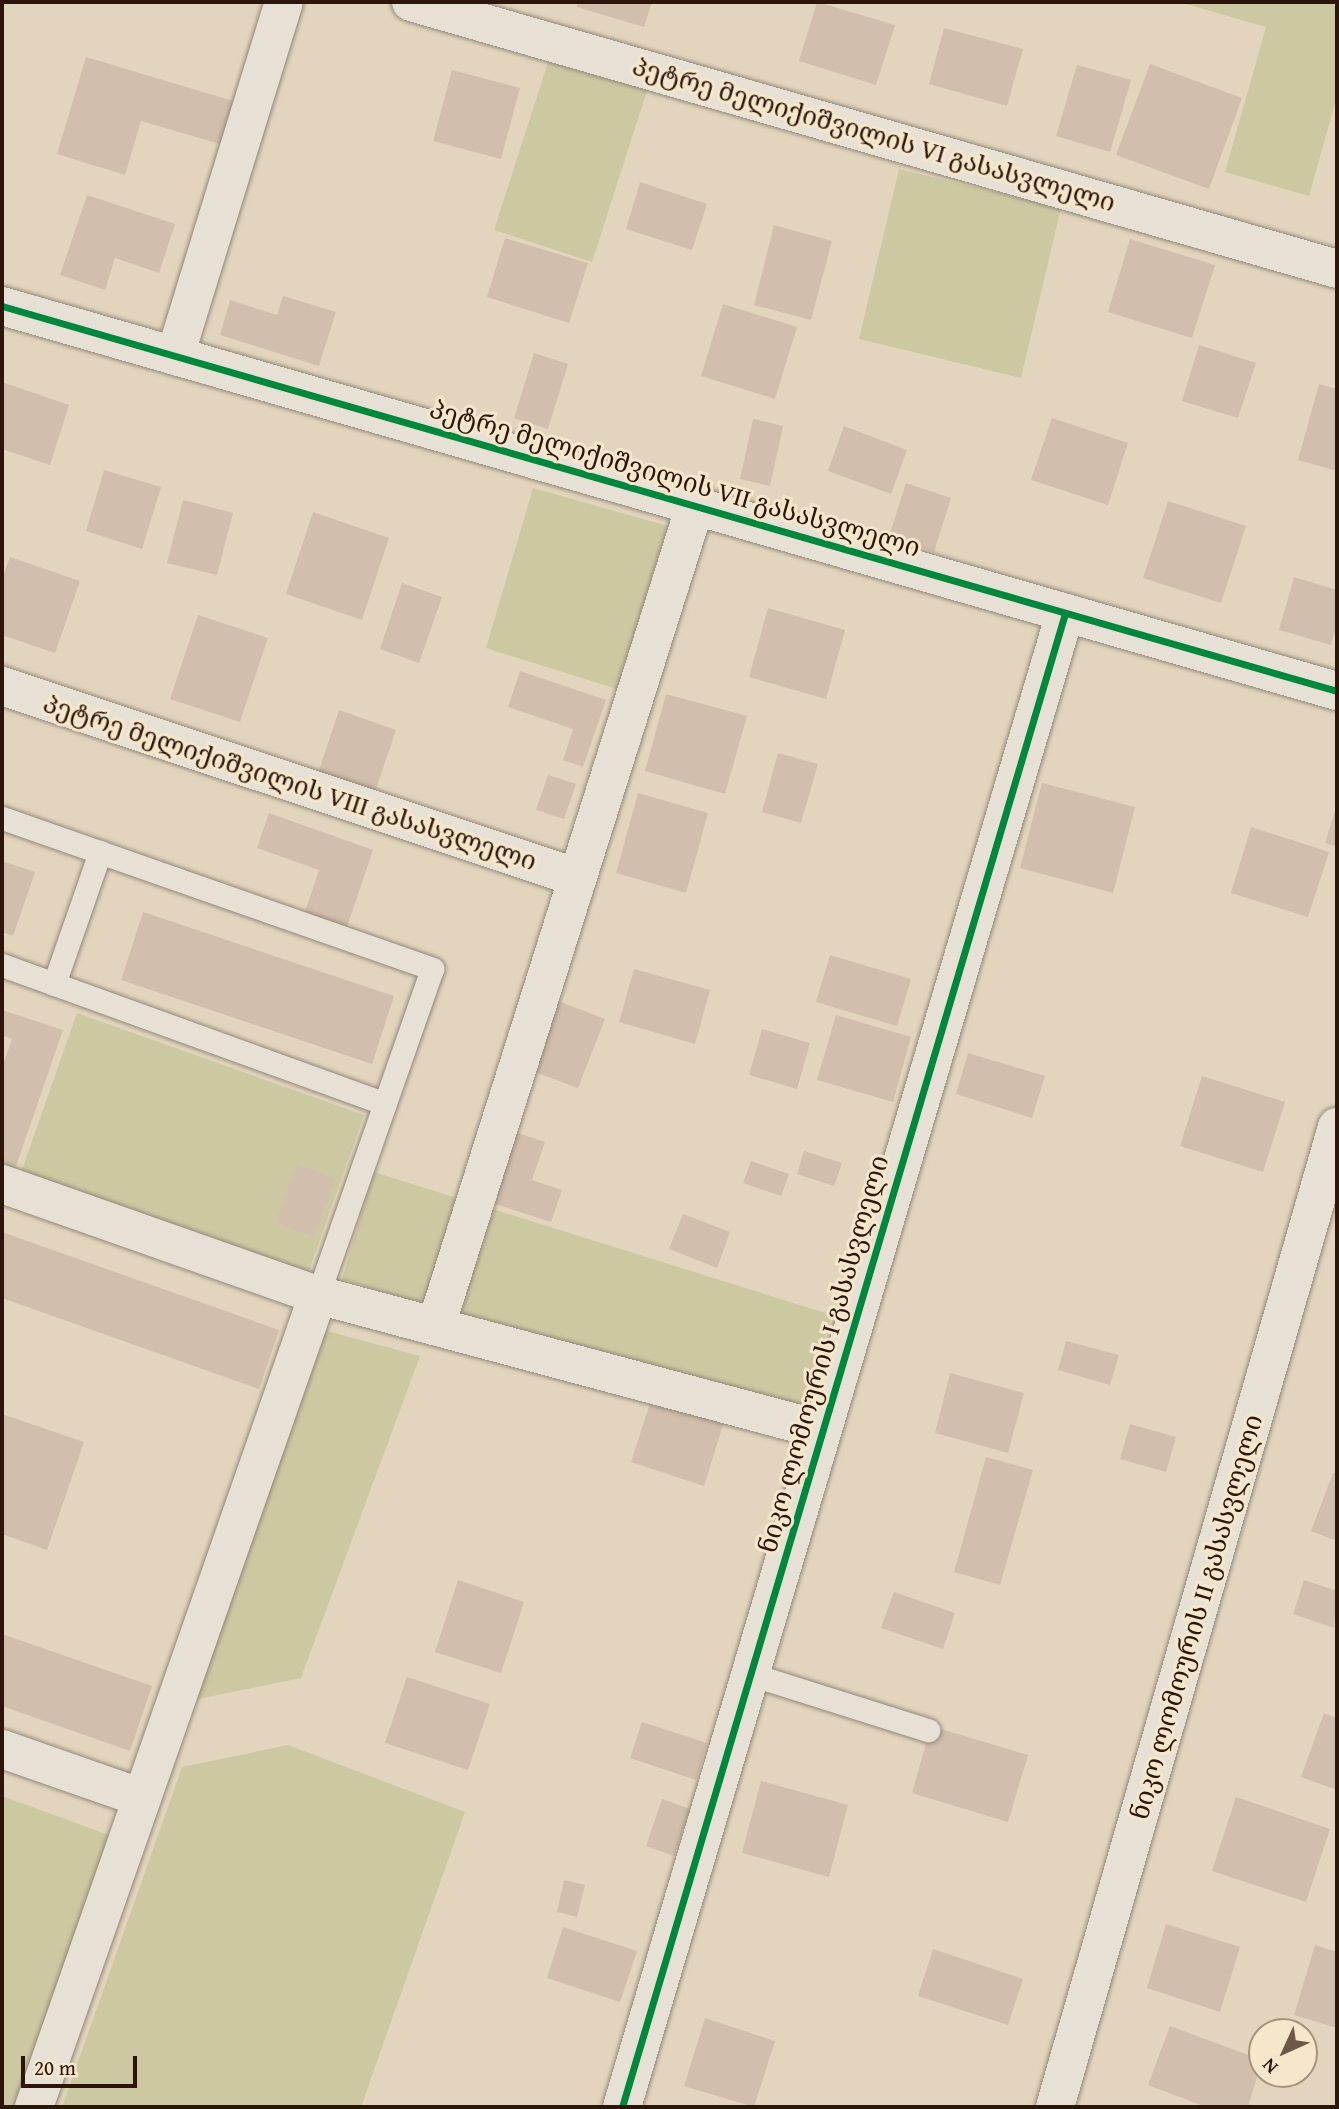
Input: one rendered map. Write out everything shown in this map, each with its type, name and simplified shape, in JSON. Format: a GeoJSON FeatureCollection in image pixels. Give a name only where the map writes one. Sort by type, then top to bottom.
{"type":"FeatureCollection","features":[{"type":"Feature","properties":{"kind":"street"},"geometry":{"type":"LineString","coordinates":[[175,356],[284,2]]}},
{"type":"Feature","properties":{"kind":"street","name":"პეტრე მელიქიშვილის VI გასასვლელი"},"geometry":{"type":"LineString","coordinates":[[411,2],[900,139],[1337,269]]}},
{"type":"Feature","properties":{"kind":"street","name":"პეტრე მელიქიშვილის VII გასასვლელი"},"geometry":{"type":"LineString","coordinates":[[2,306],[1337,691]]}},
{"type":"Feature","properties":{"kind":"street"},"geometry":{"type":"LineString","coordinates":[[436,1326],[695,506]]}},
{"type":"Feature","properties":{"kind":"street","name":"ნიკო ლომოურის I გასასვლელი"},"geometry":{"type":"LineString","coordinates":[[622,2107],[1065,613]]}},
{"type":"Feature","properties":{"kind":"street","name":"პეტრე მელიქიშვილის VIII გასასვლელი"},"geometry":{"type":"LineString","coordinates":[[2,686],[578,878]]}},
{"type":"Feature","properties":{"kind":"street","name":"ნიკო ლომოურის II გასასვლელი"},"geometry":{"type":"LineString","coordinates":[[1055,2107],[1337,1127]]}},
{"type":"Feature","properties":{"kind":"street"},"geometry":{"type":"LineString","coordinates":[[2,1184],[318,1295],[822,1430]]}},
{"type":"Feature","properties":{"kind":"street"},"geometry":{"type":"LineString","coordinates":[[34,2107],[318,1295]]}},
{"type":"Feature","properties":{"kind":"street"},"geometry":{"type":"LineString","coordinates":[[2,1749],[142,1798]]}},
{"type":"Feature","properties":{"kind":"lane"},"geometry":{"type":"LineString","coordinates":[[2,818],[432,970],[318,1295]]}},
{"type":"Feature","properties":{"kind":"lane"},"geometry":{"type":"LineString","coordinates":[[54,984],[100,852]]}},
{"type":"Feature","properties":{"kind":"lane"},"geometry":{"type":"LineString","coordinates":[[2,965],[385,1104]]}},
{"type":"Feature","properties":{"kind":"lane"},"geometry":{"type":"LineString","coordinates":[[750,1674],[928,1730]]}},
{"type":"Feature","properties":{"kind":"shaded area"},"geometry":{"type":"Polygon","coordinates":[[[1179,2],[1337,2],[1337,96],[1309,196],[1225,172],[1266,27],[1179,2]]]}},
{"type":"Feature","properties":{"kind":"shaded area"},"geometry":{"type":"Polygon","coordinates":[[[550,56],[648,88],[592,262],[494,230],[550,56]]]}},
{"type":"Feature","properties":{"kind":"shaded area"},"geometry":{"type":"Polygon","coordinates":[[[899,169],[1061,208],[1021,378],[859,339],[899,169]]]}},
{"type":"Feature","properties":{"kind":"shaded area"},"geometry":{"type":"Polygon","coordinates":[[[533,488],[668,526],[617,689],[486,648],[533,488]]]}},
{"type":"Feature","properties":{"kind":"shaded area"},"geometry":{"type":"Polygon","coordinates":[[[77,1013],[364,1115],[306,1279],[19,1178],[77,1013]]]}},
{"type":"Feature","properties":{"kind":"shaded area"},"geometry":{"type":"Polygon","coordinates":[[[374,1172],[832,1315],[799,1422],[342,1279],[374,1172]]]}},
{"type":"Feature","properties":{"kind":"shaded area"},"geometry":{"type":"Polygon","coordinates":[[[320,1329],[420,1356],[301,1678],[189,1701],[320,1329]]]}},
{"type":"Feature","properties":{"kind":"shaded area"},"geometry":{"type":"Polygon","coordinates":[[[288,1745],[465,1812],[361,2107],[62,2107],[182,1767],[288,1745]]]}},
{"type":"Feature","properties":{"kind":"shaded area"},"geometry":{"type":"Polygon","coordinates":[[[2,1796],[109,1835],[20,2107],[2,2107],[2,1796]]]}},
{"type":"Feature","properties":{"kind":"building"},"geometry":{"type":"Polygon","coordinates":[[[578,2],[652,2],[644,27],[577,7],[578,2]]]}},
{"type":"Feature","properties":{"kind":"building"},"geometry":{"type":"Polygon","coordinates":[[[817,2],[895,25],[876,85],[799,61],[817,2]]]}},
{"type":"Feature","properties":{"kind":"building"},"geometry":{"type":"Polygon","coordinates":[[[944,28],[1023,49],[1007,106],[929,84],[944,28]]]}},
{"type":"Feature","properties":{"kind":"building"},"geometry":{"type":"Polygon","coordinates":[[[86,57],[233,101],[220,144],[141,121],[125,175],[57,154],[86,57]]]}},
{"type":"Feature","properties":{"kind":"building"},"geometry":{"type":"Polygon","coordinates":[[[1150,64],[1242,98],[1209,189],[1116,155],[1150,64]]]}},
{"type":"Feature","properties":{"kind":"building"},"geometry":{"type":"Polygon","coordinates":[[[1077,65],[1131,80],[1110,152],[1056,136],[1077,65]]]}},
{"type":"Feature","properties":{"kind":"building"},"geometry":{"type":"Polygon","coordinates":[[[452,70],[520,88],[501,159],[433,141],[452,70]]]}},
{"type":"Feature","properties":{"kind":"building"},"geometry":{"type":"Polygon","coordinates":[[[640,182],[707,204],[692,250],[626,229],[640,182]]]}},
{"type":"Feature","properties":{"kind":"building"},"geometry":{"type":"Polygon","coordinates":[[[87,195],[175,224],[159,273],[115,258],[105,290],[60,275],[87,195]]]}},
{"type":"Feature","properties":{"kind":"building"},"geometry":{"type":"Polygon","coordinates":[[[774,225],[832,241],[811,320],[754,305],[774,225]]]}},
{"type":"Feature","properties":{"kind":"building"},"geometry":{"type":"Polygon","coordinates":[[[505,238],[588,263],[569,323],[487,297],[505,238]]]}},
{"type":"Feature","properties":{"kind":"building"},"geometry":{"type":"Polygon","coordinates":[[[1130,239],[1215,265],[1192,338],[1108,312],[1130,239]]]}},
{"type":"Feature","properties":{"kind":"building"},"geometry":{"type":"Polygon","coordinates":[[[283,296],[336,312],[319,366],[220,335],[230,300],[277,315],[283,296]]]}},
{"type":"Feature","properties":{"kind":"building"},"geometry":{"type":"Polygon","coordinates":[[[723,304],[797,327],[775,399],[701,376],[723,304]]]}},
{"type":"Feature","properties":{"kind":"building"},"geometry":{"type":"Polygon","coordinates":[[[1199,345],[1256,363],[1238,418],[1182,401],[1199,345]]]}},
{"type":"Feature","properties":{"kind":"building"},"geometry":{"type":"Polygon","coordinates":[[[534,353],[568,364],[548,429],[514,418],[534,353]]]}},
{"type":"Feature","properties":{"kind":"building"},"geometry":{"type":"Polygon","coordinates":[[[2,382],[69,405],[50,465],[2,449],[2,382]]]}},
{"type":"Feature","properties":{"kind":"building"},"geometry":{"type":"Polygon","coordinates":[[[1319,384],[1337,389],[1337,471],[1298,460],[1319,384]]]}},
{"type":"Feature","properties":{"kind":"building"},"geometry":{"type":"Polygon","coordinates":[[[1052,418],[1128,443],[1108,505],[1031,480],[1052,418]]]}},
{"type":"Feature","properties":{"kind":"building"},"geometry":{"type":"Polygon","coordinates":[[[753,419],[783,426],[770,486],[740,479],[753,419]]]}},
{"type":"Feature","properties":{"kind":"building"},"geometry":{"type":"Polygon","coordinates":[[[844,426],[907,450],[891,494],[828,471],[844,426]]]}},
{"type":"Feature","properties":{"kind":"building"},"geometry":{"type":"Polygon","coordinates":[[[104,470],[161,487],[142,549],[86,531],[104,470]]]}},
{"type":"Feature","properties":{"kind":"building"},"geometry":{"type":"Polygon","coordinates":[[[906,483],[951,498],[934,552],[889,537],[906,483]]]}},
{"type":"Feature","properties":{"kind":"building"},"geometry":{"type":"Polygon","coordinates":[[[183,500],[233,513],[217,575],[167,563],[183,500]]]}},
{"type":"Feature","properties":{"kind":"building"},"geometry":{"type":"Polygon","coordinates":[[[1168,501],[1246,526],[1221,603],[1143,578],[1168,501]]]}},
{"type":"Feature","properties":{"kind":"building"},"geometry":{"type":"Polygon","coordinates":[[[313,512],[389,538],[362,620],[286,594],[313,512]]]}},
{"type":"Feature","properties":{"kind":"building"},"geometry":{"type":"Polygon","coordinates":[[[10,557],[80,581],[55,653],[2,635],[2,580],[10,557]]]}},
{"type":"Feature","properties":{"kind":"building"},"geometry":{"type":"Polygon","coordinates":[[[1294,577],[1337,590],[1337,624],[1331,645],[1279,630],[1294,577]]]}},
{"type":"Feature","properties":{"kind":"building"},"geometry":{"type":"Polygon","coordinates":[[[402,583],[442,597],[419,663],[380,649],[402,583]]]}},
{"type":"Feature","properties":{"kind":"building"},"geometry":{"type":"Polygon","coordinates":[[[768,608],[845,630],[826,699],[749,677],[768,608]]]}},
{"type":"Feature","properties":{"kind":"building"},"geometry":{"type":"Polygon","coordinates":[[[198,615],[268,638],[240,722],[170,699],[198,615]]]}},
{"type":"Feature","properties":{"kind":"building"},"geometry":{"type":"Polygon","coordinates":[[[520,671],[606,700],[583,767],[563,760],[573,729],[508,707],[520,671]]]}},
{"type":"Feature","properties":{"kind":"building"},"geometry":{"type":"Polygon","coordinates":[[[666,694],[747,716],[725,794],[645,771],[666,694]]]}},
{"type":"Feature","properties":{"kind":"building"},"geometry":{"type":"Polygon","coordinates":[[[339,710],[396,730],[375,792],[318,773],[339,710]]]}},
{"type":"Feature","properties":{"kind":"building"},"geometry":{"type":"Polygon","coordinates":[[[778,753],[818,764],[801,823],[762,812],[778,753]]]}},
{"type":"Feature","properties":{"kind":"building"},"geometry":{"type":"Polygon","coordinates":[[[548,775],[576,784],[564,819],[536,810],[548,775]]]}},
{"type":"Feature","properties":{"kind":"building"},"geometry":{"type":"Polygon","coordinates":[[[1042,783],[1135,807],[1113,893],[1020,868],[1042,783]]]}},
{"type":"Feature","properties":{"kind":"building"},"geometry":{"type":"Polygon","coordinates":[[[638,793],[708,813],[686,893],[616,873],[638,793]]]}},
{"type":"Feature","properties":{"kind":"building"},"geometry":{"type":"Polygon","coordinates":[[[1337,804],[1337,847],[1325,843],[1337,804]]]}},
{"type":"Feature","properties":{"kind":"building"},"geometry":{"type":"Polygon","coordinates":[[[269,813],[373,850],[347,927],[305,912],[319,870],[257,848],[269,813]]]}},
{"type":"Feature","properties":{"kind":"building"},"geometry":{"type":"Polygon","coordinates":[[[1251,827],[1329,852],[1308,917],[1231,893],[1251,827]]]}},
{"type":"Feature","properties":{"kind":"building"},"geometry":{"type":"Polygon","coordinates":[[[2,861],[35,872],[13,936],[2,932],[2,861]]]}},
{"type":"Feature","properties":{"kind":"building"},"geometry":{"type":"Polygon","coordinates":[[[143,912],[394,996],[372,1064],[121,980],[143,912]]]}},
{"type":"Feature","properties":{"kind":"building"},"geometry":{"type":"Polygon","coordinates":[[[830,955],[911,979],[897,1026],[816,1002],[830,955]]]}},
{"type":"Feature","properties":{"kind":"building"},"geometry":{"type":"Polygon","coordinates":[[[634,969],[710,990],[695,1044],[619,1022],[634,969]]]}},
{"type":"Feature","properties":{"kind":"building"},"geometry":{"type":"Polygon","coordinates":[[[558,1001],[605,1019],[578,1088],[532,1071],[558,1001]]]}},
{"type":"Feature","properties":{"kind":"building"},"geometry":{"type":"Polygon","coordinates":[[[2,1010],[63,1030],[15,1169],[2,1165],[2,1068],[12,1039],[2,1035],[2,1010]]]}},
{"type":"Feature","properties":{"kind":"building"},"geometry":{"type":"Polygon","coordinates":[[[836,1015],[911,1037],[893,1102],[817,1080],[836,1015]]]}},
{"type":"Feature","properties":{"kind":"building"},"geometry":{"type":"Polygon","coordinates":[[[762,1029],[810,1043],[797,1089],[749,1075],[762,1029]]]}},
{"type":"Feature","properties":{"kind":"building"},"geometry":{"type":"Polygon","coordinates":[[[968,1053],[1045,1076],[1032,1118],[956,1094],[968,1053]]]}},
{"type":"Feature","properties":{"kind":"building"},"geometry":{"type":"Polygon","coordinates":[[[1202,1076],[1285,1102],[1263,1172],[1180,1146],[1202,1076]]]}},
{"type":"Feature","properties":{"kind":"building"},"geometry":{"type":"Polygon","coordinates":[[[515,1132],[545,1142],[532,1180],[562,1190],[551,1222],[492,1203],[515,1132]]]}},
{"type":"Feature","properties":{"kind":"building"},"geometry":{"type":"Polygon","coordinates":[[[804,1151],[842,1163],[834,1186],[797,1174],[804,1151]]]}},
{"type":"Feature","properties":{"kind":"building"},"geometry":{"type":"Polygon","coordinates":[[[751,1161],[789,1174],[781,1196],[743,1183],[751,1161]]]}},
{"type":"Feature","properties":{"kind":"building"},"geometry":{"type":"Polygon","coordinates":[[[296,1164],[335,1178],[314,1237],[276,1223],[296,1164]]]}},
{"type":"Feature","properties":{"kind":"building"},"geometry":{"type":"Polygon","coordinates":[[[683,1214],[730,1232],[717,1268],[669,1249],[683,1214]]]}},
{"type":"Feature","properties":{"kind":"building"},"geometry":{"type":"Polygon","coordinates":[[[2,1232],[279,1330],[259,1389],[2,1298],[2,1232]]]}},
{"type":"Feature","properties":{"kind":"building"},"geometry":{"type":"Polygon","coordinates":[[[1066,1341],[1119,1355],[1110,1385],[1058,1370],[1066,1341]]]}},
{"type":"Feature","properties":{"kind":"building"},"geometry":{"type":"Polygon","coordinates":[[[950,1373],[1024,1393],[1008,1453],[935,1433],[950,1373]]]}},
{"type":"Feature","properties":{"kind":"building"},"geometry":{"type":"Polygon","coordinates":[[[655,1388],[727,1412],[704,1486],[631,1462],[655,1388]]]}},
{"type":"Feature","properties":{"kind":"building"},"geometry":{"type":"Polygon","coordinates":[[[2,1414],[84,1442],[47,1550],[2,1534],[2,1414]]]}},
{"type":"Feature","properties":{"kind":"building"},"geometry":{"type":"Polygon","coordinates":[[[1130,1424],[1176,1437],[1166,1472],[1120,1459],[1130,1424]]]}},
{"type":"Feature","properties":{"kind":"building"},"geometry":{"type":"Polygon","coordinates":[[[986,1457],[1033,1470],[1000,1585],[954,1572],[986,1457]]]}},
{"type":"Feature","properties":{"kind":"building"},"geometry":{"type":"Polygon","coordinates":[[[1333,1473],[1337,1474],[1337,1541],[1311,1531],[1333,1473]]]}},
{"type":"Feature","properties":{"kind":"building"},"geometry":{"type":"Polygon","coordinates":[[[458,1580],[524,1602],[501,1673],[435,1652],[458,1580]]]}},
{"type":"Feature","properties":{"kind":"building"},"geometry":{"type":"Polygon","coordinates":[[[1304,1580],[1337,1591],[1334,1628],[1293,1614],[1304,1580]]]}},
{"type":"Feature","properties":{"kind":"building"},"geometry":{"type":"Polygon","coordinates":[[[894,1592],[955,1613],[943,1649],[881,1628],[894,1592]]]}},
{"type":"Feature","properties":{"kind":"building"},"geometry":{"type":"Polygon","coordinates":[[[2,1634],[152,1686],[130,1751],[2,1706],[2,1634]]]}},
{"type":"Feature","properties":{"kind":"building"},"geometry":{"type":"Polygon","coordinates":[[[407,1677],[490,1704],[468,1770],[385,1743],[407,1677]]]}},
{"type":"Feature","properties":{"kind":"building"},"geometry":{"type":"Polygon","coordinates":[[[1324,1713],[1337,1718],[1337,1790],[1301,1777],[1324,1713]]]}},
{"type":"Feature","properties":{"kind":"building"},"geometry":{"type":"Polygon","coordinates":[[[642,1722],[707,1743],[696,1780],[630,1758],[642,1722]]]}},
{"type":"Feature","properties":{"kind":"building"},"geometry":{"type":"Polygon","coordinates":[[[931,1726],[1028,1755],[1008,1822],[912,1793],[931,1726]]]}},
{"type":"Feature","properties":{"kind":"building"},"geometry":{"type":"Polygon","coordinates":[[[761,1781],[848,1805],[829,1877],[742,1853],[761,1781]]]}},
{"type":"Feature","properties":{"kind":"building"},"geometry":{"type":"Polygon","coordinates":[[[1236,1797],[1330,1829],[1306,1902],[1212,1871],[1236,1797]]]}},
{"type":"Feature","properties":{"kind":"building"},"geometry":{"type":"Polygon","coordinates":[[[662,1799],[690,1809],[674,1856],[646,1846],[662,1799]]]}},
{"type":"Feature","properties":{"kind":"building"},"geometry":{"type":"Polygon","coordinates":[[[564,1880],[585,1885],[577,1917],[557,1912],[564,1880]]]}},
{"type":"Feature","properties":{"kind":"building"},"geometry":{"type":"Polygon","coordinates":[[[1166,1924],[1240,1947],[1220,2012],[1147,1988],[1166,1924]]]}},
{"type":"Feature","properties":{"kind":"building"},"geometry":{"type":"Polygon","coordinates":[[[563,1927],[637,1951],[620,2002],[547,1978],[563,1927]]]}},
{"type":"Feature","properties":{"kind":"building"},"geometry":{"type":"Polygon","coordinates":[[[1315,1945],[1337,1952],[1337,2028],[1318,2022],[1318,2018],[1294,2015],[1315,1945]]]}},
{"type":"Feature","properties":{"kind":"building"},"geometry":{"type":"Polygon","coordinates":[[[933,1949],[1023,1979],[1008,2025],[918,1996],[933,1949]]]}},
{"type":"Feature","properties":{"kind":"building"},"geometry":{"type":"Polygon","coordinates":[[[705,2018],[775,2041],[754,2107],[684,2086],[705,2018]]]}},
{"type":"Feature","properties":{"kind":"building"},"geometry":{"type":"Polygon","coordinates":[[[1170,2026],[1248,2055],[1248,2088],[1254,2088],[1248,2107],[1206,2107],[1148,2085],[1170,2026]]]}},
{"type":"Feature","properties":{"kind":"cycle path"},"geometry":{"type":"LineString","coordinates":[[2,306],[1337,691]]}},
{"type":"Feature","properties":{"kind":"cycle path"},"geometry":{"type":"LineString","coordinates":[[622,2107],[1065,613]]}}]}
